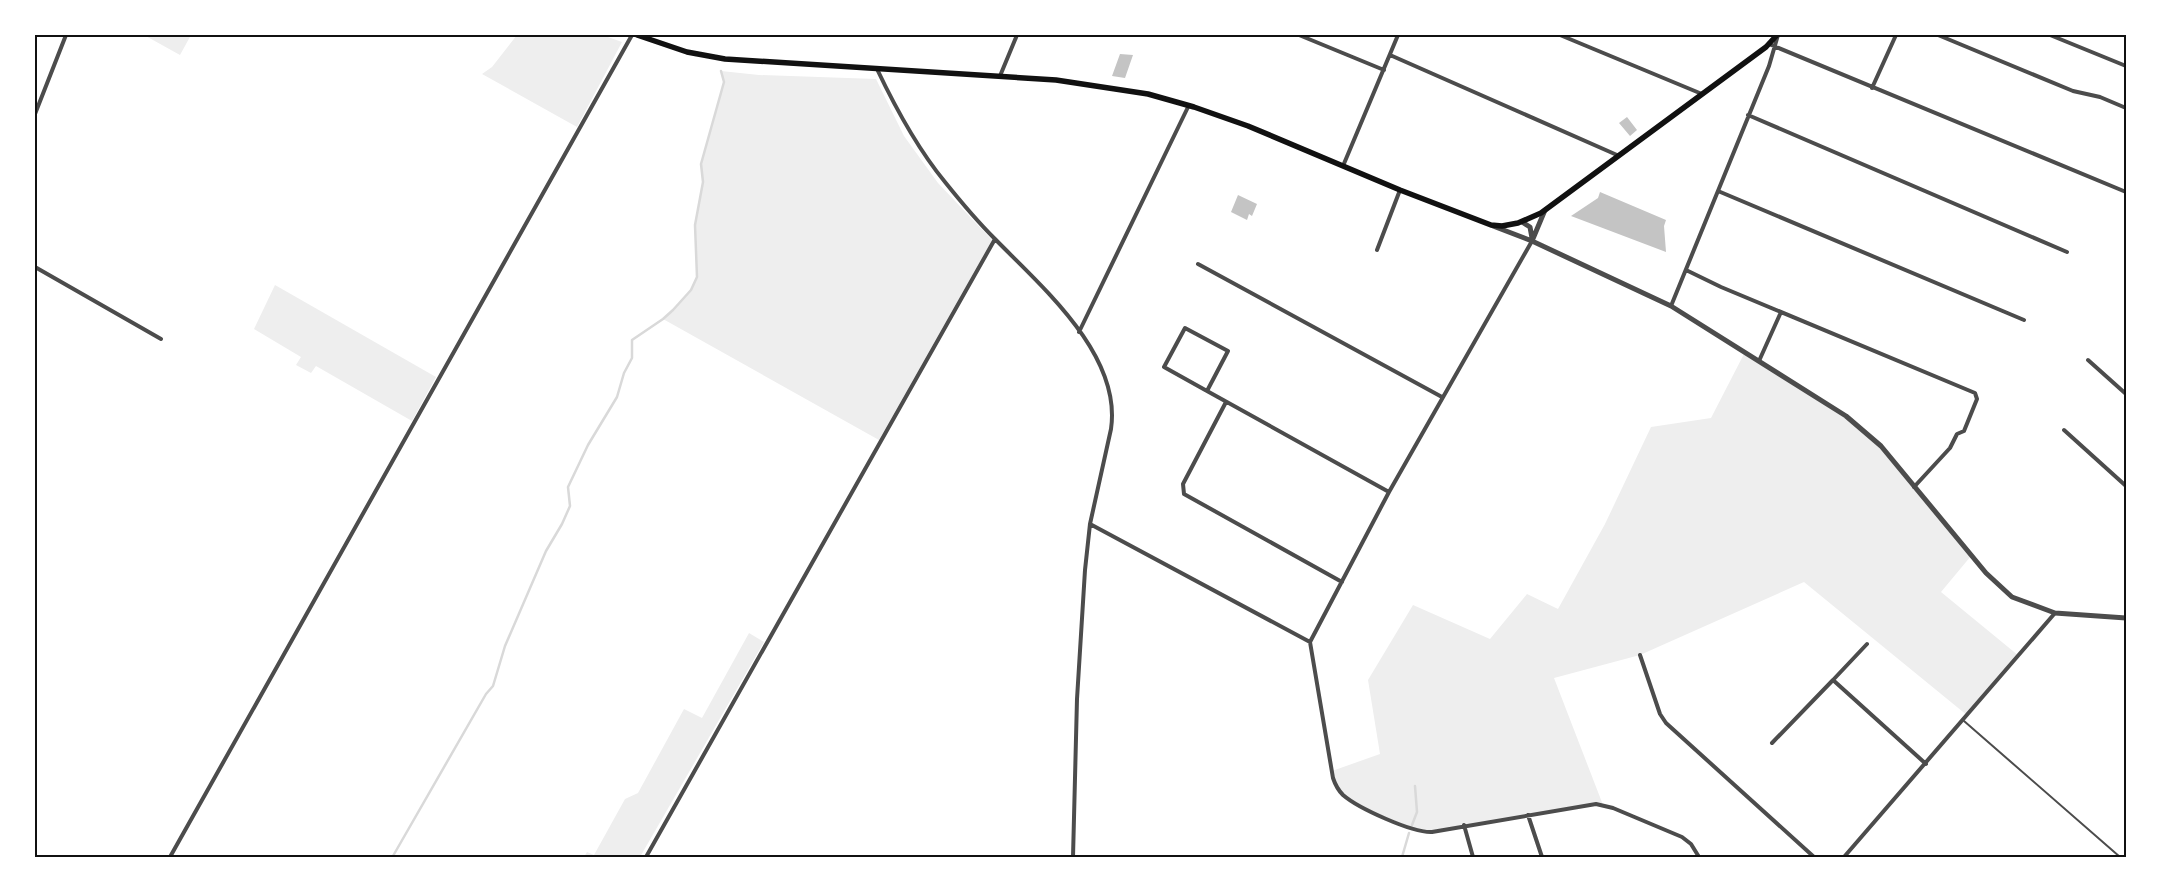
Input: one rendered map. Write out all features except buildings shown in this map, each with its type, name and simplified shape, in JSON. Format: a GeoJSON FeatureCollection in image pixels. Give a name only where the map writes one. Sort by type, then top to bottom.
{"type":"FeatureCollection","features":[{"type":"Feature","properties":{"kind":"main road"},"geometry":{"type":"LineString","coordinates":[[637,35],[687,52],[714,57],[1000,76],[1098,85],[1143,93],[1189,105],[1248,126],[1400,190],[1490,225],[1502,226],[1522,222],[1546,210],[1617,155],[1772,45],[1778,35]]}},
{"type":"Feature","properties":{"kind":"street"},"geometry":{"type":"LineString","coordinates":[[35,114],[66,35]]}},
{"type":"Feature","properties":{"kind":"street"},"geometry":{"type":"LineString","coordinates":[[170,857],[632,35]]}},
{"type":"Feature","properties":{"kind":"street"},"geometry":{"type":"LineString","coordinates":[[1000,76],[1017,35]]}},
{"type":"Feature","properties":{"kind":"street"},"geometry":{"type":"LineString","coordinates":[[1299,35],[1384,70]]}},
{"type":"Feature","properties":{"kind":"street"},"geometry":{"type":"LineString","coordinates":[[1343,166],[1398,35]]}},
{"type":"Feature","properties":{"kind":"street"},"geometry":{"type":"LineString","coordinates":[[1560,35],[1702,94]]}},
{"type":"Feature","properties":{"kind":"street"},"geometry":{"type":"LineString","coordinates":[[1872,88],[1896,35]]}},
{"type":"Feature","properties":{"kind":"street"},"geometry":{"type":"LineString","coordinates":[[1938,35],[2073,91],[2100,97],[2126,108]]}},
{"type":"Feature","properties":{"kind":"street"},"geometry":{"type":"LineString","coordinates":[[2050,35],[2126,66]]}},
{"type":"Feature","properties":{"kind":"street"},"geometry":{"type":"LineString","coordinates":[[1671,306],[1748,115],[1772,45],[2126,192]]}},
{"type":"Feature","properties":{"kind":"street"},"geometry":{"type":"LineString","coordinates":[[1390,55],[1617,155]]}},
{"type":"Feature","properties":{"kind":"street"},"geometry":{"type":"LineString","coordinates":[[877,69],[903,121],[927,159],[966,208],[1036,280],[1079,332],[1104,375],[1113,410],[1106,456],[1090,524],[1085,570],[1078,679],[1073,857]]}},
{"type":"Feature","properties":{"kind":"street"},"geometry":{"type":"LineString","coordinates":[[1079,332],[1189,105]]}},
{"type":"Feature","properties":{"kind":"street"},"geometry":{"type":"LineString","coordinates":[[1748,115],[2067,252]]}},
{"type":"Feature","properties":{"kind":"street"},"geometry":{"type":"LineString","coordinates":[[1377,250],[1400,190]]}},
{"type":"Feature","properties":{"kind":"street"},"geometry":{"type":"LineString","coordinates":[[1718,191],[2024,320]]}},
{"type":"Feature","properties":{"kind":"street"},"geometry":{"type":"LineString","coordinates":[[1546,210],[1532,241],[1389,492],[1310,642],[1333,775],[1341,793],[1378,814],[1419,831],[1432,832],[1588,805],[1606,806],[1682,837],[1691,844],[1698,857]]}},
{"type":"Feature","properties":{"kind":"street"},"geometry":{"type":"LineString","coordinates":[[1522,222],[1531,229],[1532,241]]}},
{"type":"Feature","properties":{"kind":"street"},"geometry":{"type":"LineString","coordinates":[[1490,225],[1532,241],[1671,306],[1858,424],[1881,446],[2003,591],[2022,601],[2056,613],[2126,618]]}},
{"type":"Feature","properties":{"kind":"street"},"geometry":{"type":"LineString","coordinates":[[646,857],[995,239]]}},
{"type":"Feature","properties":{"kind":"street"},"geometry":{"type":"LineString","coordinates":[[1198,264],[1442,397]]}},
{"type":"Feature","properties":{"kind":"street"},"geometry":{"type":"LineString","coordinates":[[35,267],[161,339]]}},
{"type":"Feature","properties":{"kind":"street"},"geometry":{"type":"LineString","coordinates":[[1686,270],[1722,288],[1975,393],[1977,399],[1964,431],[1957,434],[1950,448],[1914,486]]}},
{"type":"Feature","properties":{"kind":"street"},"geometry":{"type":"LineString","coordinates":[[1759,362],[1781,312]]}},
{"type":"Feature","properties":{"kind":"street"},"geometry":{"type":"LineString","coordinates":[[1207,391],[1228,351],[1185,328],[1164,367],[1226,402],[1389,492]]}},
{"type":"Feature","properties":{"kind":"street"},"geometry":{"type":"LineString","coordinates":[[2088,360],[2126,394]]}},
{"type":"Feature","properties":{"kind":"street"},"geometry":{"type":"LineString","coordinates":[[1226,402],[1183,484],[1184,494],[1342,582]]}},
{"type":"Feature","properties":{"kind":"street"},"geometry":{"type":"LineString","coordinates":[[2064,430],[2126,486]]}},
{"type":"Feature","properties":{"kind":"street"},"geometry":{"type":"LineString","coordinates":[[1090,524],[1310,642]]}},
{"type":"Feature","properties":{"kind":"street"},"geometry":{"type":"LineString","coordinates":[[1844,857],[2056,613]]}},
{"type":"Feature","properties":{"kind":"street"},"geometry":{"type":"LineString","coordinates":[[1772,743],[1867,644]]}},
{"type":"Feature","properties":{"kind":"street"},"geometry":{"type":"LineString","coordinates":[[1640,655],[1659,710],[1666,723],[1814,857]]}},
{"type":"Feature","properties":{"kind":"street"},"geometry":{"type":"LineString","coordinates":[[1832,680],[1926,764]]}},
{"type":"Feature","properties":{"kind":"street"},"geometry":{"type":"LineString","coordinates":[[1528,815],[1542,857]]}},
{"type":"Feature","properties":{"kind":"street"},"geometry":{"type":"LineString","coordinates":[[1464,826],[1473,857]]}},
{"type":"Feature","properties":{"kind":"lane"},"geometry":{"type":"LineString","coordinates":[[1964,721],[2120,857]]}},
{"type":"Feature","properties":{"kind":"shaded area"},"geometry":{"type":"Polygon","coordinates":[[[144,35],[191,35],[180,55],[144,35]]]}},
{"type":"Feature","properties":{"kind":"shaded area"},"geometry":{"type":"Polygon","coordinates":[[[517,35],[602,35],[622,42],[577,127],[482,74],[492,67],[517,35]]]}},
{"type":"Feature","properties":{"kind":"shaded area"},"geometry":{"type":"Polygon","coordinates":[[[721,71],[759,75],[876,79],[904,136],[938,183],[992,240],[879,440],[663,319],[691,290],[697,277],[695,225],[703,182],[701,164],[724,82],[721,71]]]}},
{"type":"Feature","properties":{"kind":"shaded area"},"geometry":{"type":"Polygon","coordinates":[[[275,285],[436,377],[412,421],[316,366],[311,373],[296,365],[301,357],[254,329],[275,285]]]}},
{"type":"Feature","properties":{"kind":"shaded area"},"geometry":{"type":"Polygon","coordinates":[[[1745,352],[1822,400],[1870,435],[1971,556],[1941,592],[2019,656],[1968,716],[1804,582],[1640,655],[1554,678],[1603,805],[1596,804],[1423,832],[1378,814],[1344,796],[1339,791],[1332,771],[1380,754],[1368,680],[1413,605],[1490,639],[1527,594],[1558,609],[1605,524],[1651,427],[1711,418],[1745,352]]]}},
{"type":"Feature","properties":{"kind":"shaded area"},"geometry":{"type":"Polygon","coordinates":[[[749,633],[764,642],[640,857],[584,857],[587,852],[594,855],[625,799],[638,793],[684,709],[702,718],[749,633]]]}},
{"type":"Feature","properties":{"kind":"waterway"},"geometry":{"type":"LineString","coordinates":[[393,856],[486,694],[493,686],[505,646],[546,551],[570,506],[568,487],[588,445],[617,397],[624,373],[632,358],[632,340],[673,310],[691,290],[697,277],[695,225],[703,182],[701,164],[724,82],[721,71]]}},
{"type":"Feature","properties":{"kind":"waterway"},"geometry":{"type":"LineString","coordinates":[[1412,825],[1417,812],[1415,786]]}},
{"type":"Feature","properties":{"kind":"waterway"},"geometry":{"type":"LineString","coordinates":[[1402,857],[1409,833]]}}]}
